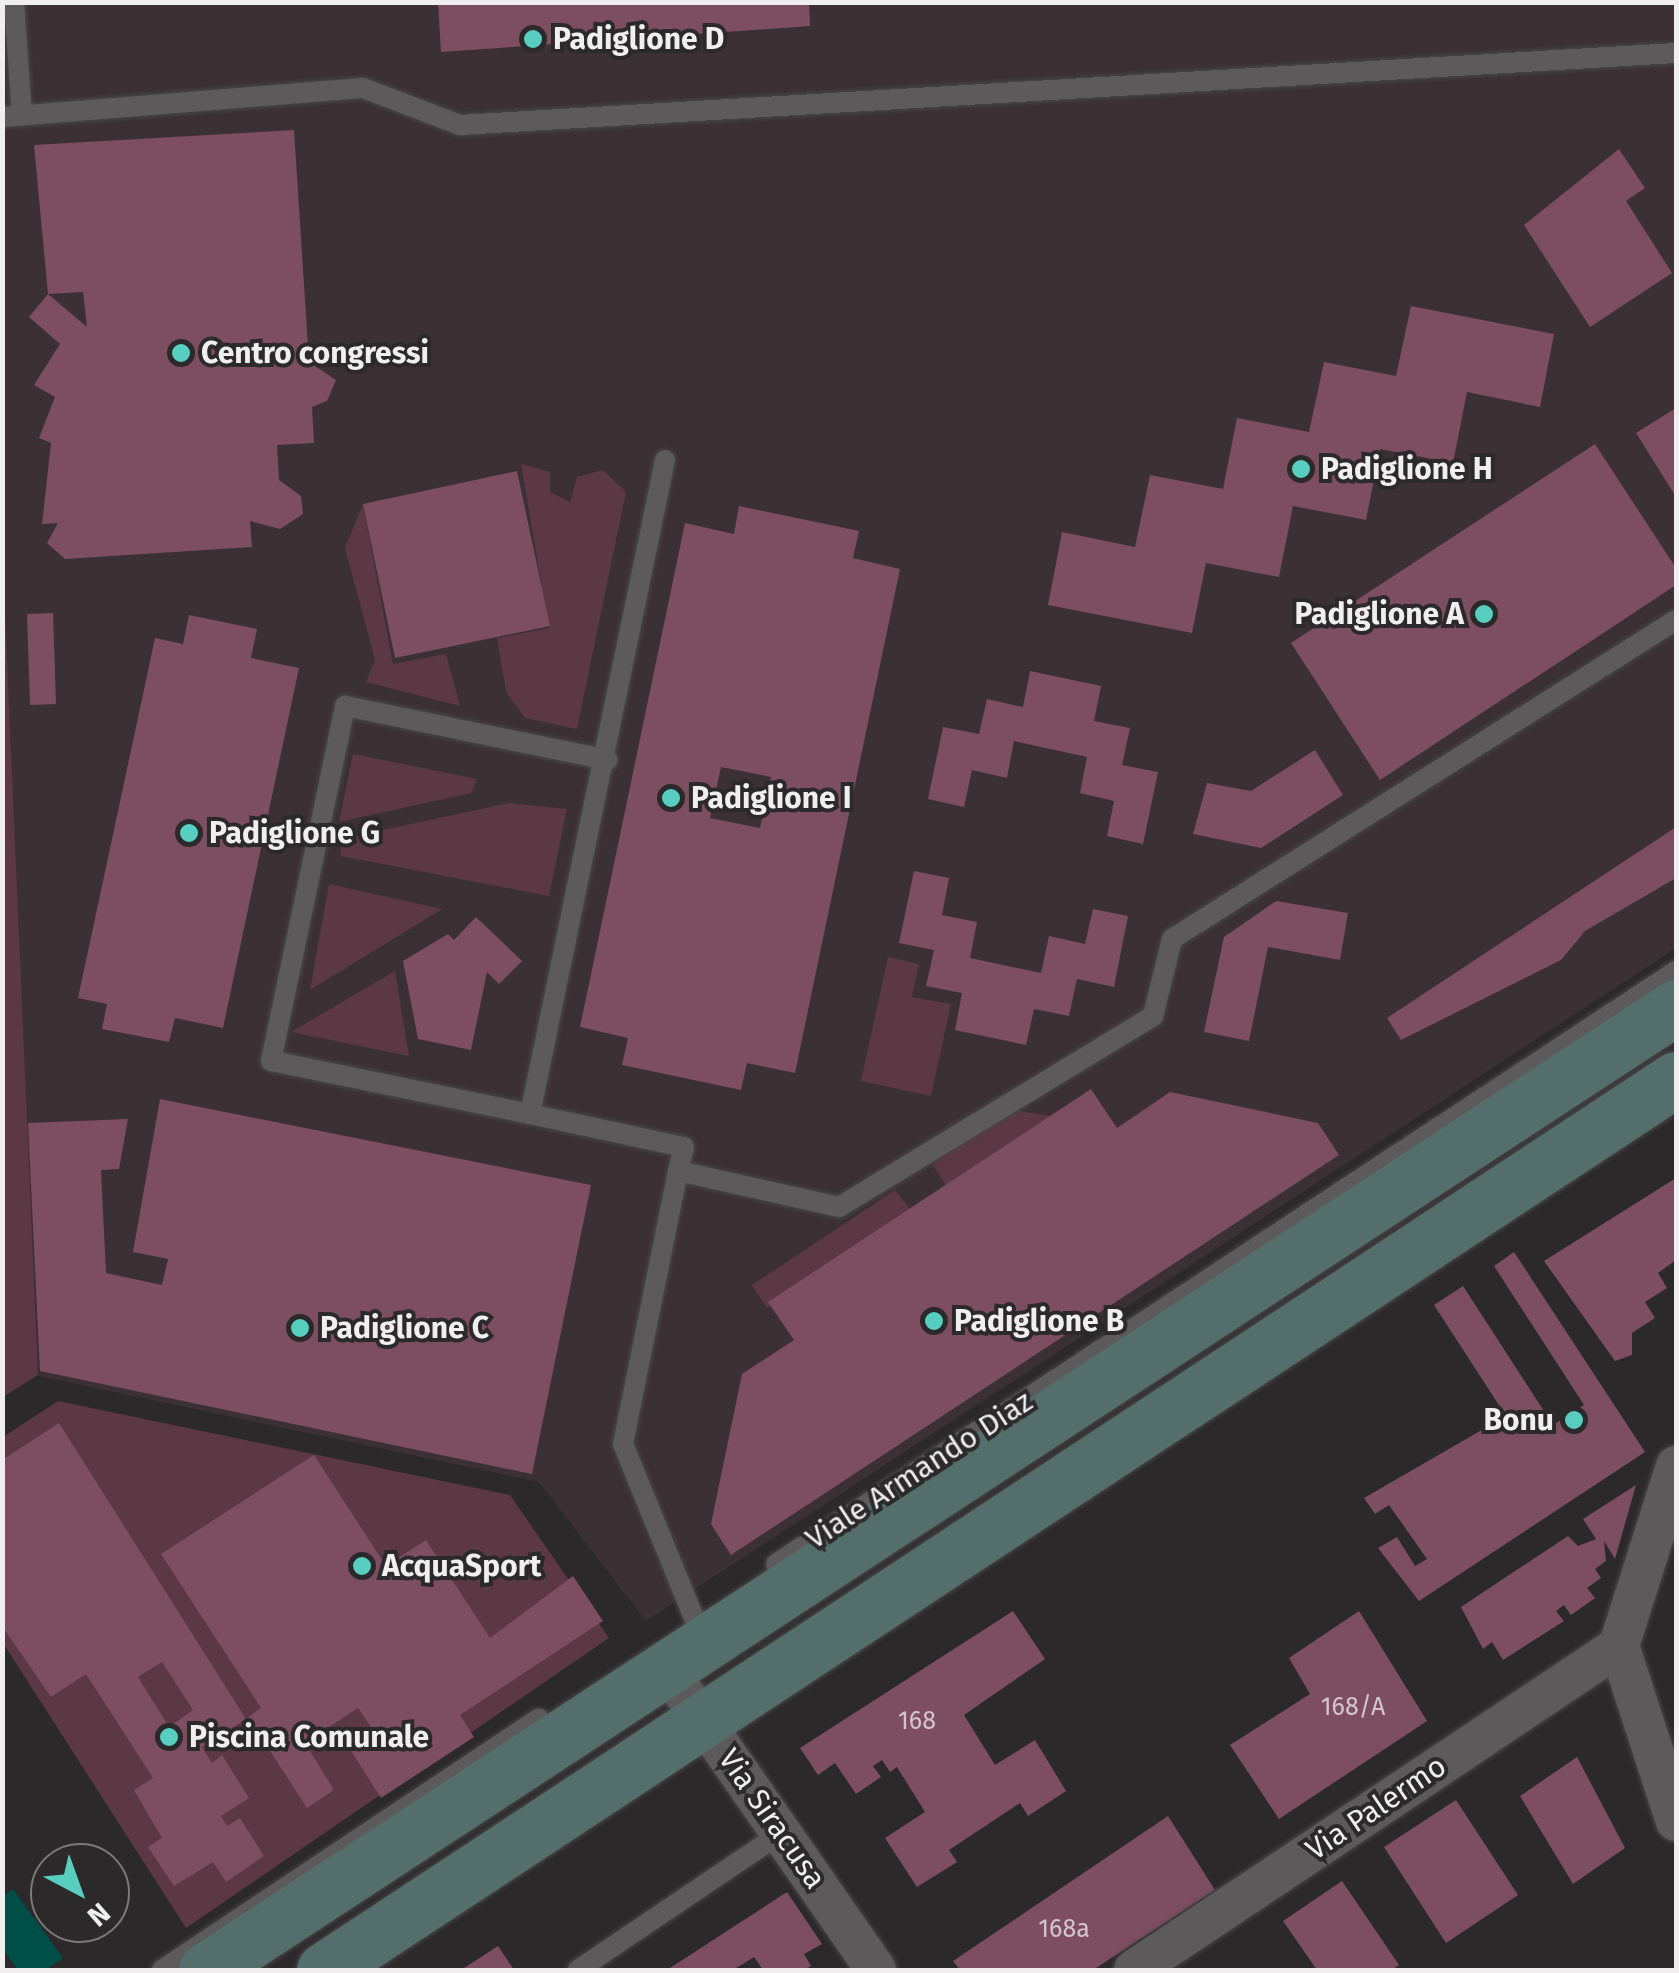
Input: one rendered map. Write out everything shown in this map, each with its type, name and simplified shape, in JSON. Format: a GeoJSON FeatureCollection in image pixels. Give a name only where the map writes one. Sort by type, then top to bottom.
{"type":"FeatureCollection","features":[{"type":"Feature","properties":{"kind":"main road","name":"Viale Armando Diaz"},"geometry":{"type":"LineString","coordinates":[[206,1970],[688,1631],[1676,1007]]}},
{"type":"Feature","properties":{"kind":"main road"},"geometry":{"type":"LineString","coordinates":[[324,1970],[706,1722],[1676,1079]]}},
{"type":"Feature","properties":{"kind":"street"},"geometry":{"type":"LineString","coordinates":[[1676,1466],[1619,1646],[1676,1821]]}},
{"type":"Feature","properties":{"kind":"street","name":"Via Siracusa"},"geometry":{"type":"LineString","coordinates":[[688,1631],[706,1722],[876,1970]]}},
{"type":"Feature","properties":{"kind":"street","name":"Via Palermo"},"geometry":{"type":"LineString","coordinates":[[1134,1970],[1619,1646]]}},
{"type":"Feature","properties":{"kind":"lane"},"geometry":{"type":"LineString","coordinates":[[14,2],[12,117],[363,88],[460,126],[1676,54]]}},
{"type":"Feature","properties":{"kind":"lane"},"geometry":{"type":"LineString","coordinates":[[530,1114],[608,760],[665,460]]}},
{"type":"Feature","properties":{"kind":"lane"},"geometry":{"type":"LineString","coordinates":[[678,1172],[839,1207],[1153,1016],[1172,939],[1676,620]]}},
{"type":"Feature","properties":{"kind":"lane"},"geometry":{"type":"LineString","coordinates":[[608,760],[345,706],[271,1061],[684,1147],[622,1444],[688,1631]]}},
{"type":"Feature","properties":{"kind":"lane","name":"Viale Armando Diaz"},"geometry":{"type":"LineString","coordinates":[[758,1576],[1676,971]]}},
{"type":"Feature","properties":{"kind":"lane"},"geometry":{"type":"LineString","coordinates":[[162,1970],[566,1702]]}},
{"type":"Feature","properties":{"kind":"lane"},"geometry":{"type":"LineString","coordinates":[[578,1970],[782,1833]]}},
{"type":"Feature","properties":{"kind":"shaded area"},"geometry":{"type":"Polygon","coordinates":[[[2,3],[1676,3],[1676,948],[646,1621],[539,1482],[25,1373],[3,664],[2,3]]]}},
{"type":"Feature","properties":{"kind":"shaded area"},"geometry":{"type":"Polygon","coordinates":[[[521,464],[550,472],[550,492],[570,502],[577,477],[603,470],[626,492],[577,729],[525,718],[506,692],[497,638],[549,628],[521,464]]]}},
{"type":"Feature","properties":{"kind":"shaded area"},"geometry":{"type":"Polygon","coordinates":[[[363,504],[393,664],[446,654],[460,706],[366,682],[375,660],[345,548],[363,504]]]}},
{"type":"Feature","properties":{"kind":"shaded area"},"geometry":{"type":"Polygon","coordinates":[[[2,543],[38,1375],[3,1397],[2,1397],[2,543]]]}},
{"type":"Feature","properties":{"kind":"shaded area"},"geometry":{"type":"Polygon","coordinates":[[[353,754],[477,779],[471,793],[339,822],[353,754]]]}},
{"type":"Feature","properties":{"kind":"shaded area"},"geometry":{"type":"Polygon","coordinates":[[[509,803],[567,809],[549,896],[341,856],[341,839],[509,803]]]}},
{"type":"Feature","properties":{"kind":"shaded area"},"geometry":{"type":"Polygon","coordinates":[[[329,884],[442,909],[310,990],[329,884]]]}},
{"type":"Feature","properties":{"kind":"shaded area"},"geometry":{"type":"Polygon","coordinates":[[[888,957],[919,964],[912,997],[951,1004],[931,1096],[861,1081],[888,957]]]}},
{"type":"Feature","properties":{"kind":"shaded area"},"geometry":{"type":"Polygon","coordinates":[[[395,971],[409,1056],[291,1032],[395,971]]]}},
{"type":"Feature","properties":{"kind":"shaded area"},"geometry":{"type":"Polygon","coordinates":[[[1014,1110],[1056,1117],[947,1187],[932,1164],[1014,1110]]]}},
{"type":"Feature","properties":{"kind":"shaded area"},"geometry":{"type":"Polygon","coordinates":[[[895,1190],[912,1212],[767,1308],[752,1285],[895,1190]]]}},
{"type":"Feature","properties":{"kind":"shaded area"},"geometry":{"type":"Polygon","coordinates":[[[58,1401],[510,1495],[609,1638],[186,1928],[3,1643],[3,1437],[58,1401]]]}},
{"type":"Feature","properties":{"kind":"water"},"geometry":{"type":"Polygon","coordinates":[[[13,1889],[30,1912],[30,1943],[52,1943],[63,1958],[46,1970],[18,1970],[3,1949],[3,1896],[13,1889]]]}},
{"type":"Feature","properties":{"kind":"building","name":"Padiglione D"},"geometry":{"type":"Polygon","coordinates":[[[438,2],[809,2],[810,26],[441,52],[438,2]]]}},
{"type":"Feature","properties":{"kind":"building","name":"Centro congressi"},"geometry":{"type":"Polygon","coordinates":[[[294,130],[309,362],[336,380],[327,401],[312,407],[314,443],[277,445],[279,480],[301,496],[303,514],[280,529],[250,521],[252,547],[65,559],[47,543],[58,523],[42,524],[51,443],[39,438],[55,397],[34,385],[60,344],[29,317],[48,294],[34,145],[294,130]],[[83,292],[48,294],[87,327],[83,292]]]}},
{"type":"Feature","properties":{"kind":"building"},"geometry":{"type":"Polygon","coordinates":[[[1619,149],[1645,188],[1626,201],[1672,273],[1590,327],[1524,225],[1619,149]]]}},
{"type":"Feature","properties":{"kind":"building","name":"Padiglione H"},"geometry":{"type":"Polygon","coordinates":[[[1411,306],[1554,334],[1540,407],[1467,392],[1453,463],[1380,449],[1366,520],[1293,506],[1279,577],[1206,563],[1192,633],[1048,605],[1062,532],[1135,547],[1150,475],[1223,489],[1237,418],[1309,432],[1324,362],[1396,376],[1411,306]]]}},
{"type":"Feature","properties":{"kind":"building"},"geometry":{"type":"Polygon","coordinates":[[[1676,408],[1676,497],[1636,433],[1676,408]]]}},
{"type":"Feature","properties":{"kind":"building","name":"Padiglione A"},"geometry":{"type":"Polygon","coordinates":[[[1595,444],[1676,568],[1676,585],[1380,780],[1291,643],[1595,444]]]}},
{"type":"Feature","properties":{"kind":"building"},"geometry":{"type":"Polygon","coordinates":[[[517,471],[550,626],[395,658],[363,504],[517,471]]]}},
{"type":"Feature","properties":{"kind":"building","name":"Padiglione I"},"geometry":{"type":"Polygon","coordinates":[[[739,506],[859,531],[853,558],[900,569],[795,1073],[747,1063],[741,1090],[622,1065],[628,1038],[580,1027],[685,523],[734,534],[739,506]],[[721,767],[710,818],[760,828],[771,777],[721,767]]]}},
{"type":"Feature","properties":{"kind":"building"},"geometry":{"type":"Polygon","coordinates":[[[53,613],[56,704],[30,705],[27,614],[53,613]]]}},
{"type":"Feature","properties":{"kind":"building","name":"Padiglione G"},"geometry":{"type":"Polygon","coordinates":[[[189,615],[257,629],[251,658],[299,668],[223,1028],[175,1018],[169,1042],[102,1029],[107,1004],[78,998],[155,638],[183,644],[189,615]]]}},
{"type":"Feature","properties":{"kind":"building"},"geometry":{"type":"Polygon","coordinates":[[[1030,671],[1101,686],[1094,721],[1130,728],[1122,765],[1158,772],[1143,844],[1107,836],[1114,801],[1080,793],[1087,757],[1014,741],[1007,778],[972,770],[964,807],[928,799],[943,727],[979,734],[987,699],[1023,707],[1030,671]]]}},
{"type":"Feature","properties":{"kind":"building"},"geometry":{"type":"Polygon","coordinates":[[[1315,750],[1343,795],[1261,848],[1193,834],[1207,783],[1251,791],[1315,750]]]}},
{"type":"Feature","properties":{"kind":"building"},"geometry":{"type":"Polygon","coordinates":[[[1676,827],[1676,878],[1585,931],[1561,960],[1401,1040],[1387,1018],[1676,827]]]}},
{"type":"Feature","properties":{"kind":"building"},"geometry":{"type":"Polygon","coordinates":[[[914,871],[949,878],[942,915],[977,922],[970,958],[1041,973],[1049,936],[1085,944],[1093,909],[1128,916],[1114,987],[1077,979],[1069,1016],[1034,1009],[1026,1045],[955,1030],[962,993],[926,986],[934,950],[899,943],[914,871]]]}},
{"type":"Feature","properties":{"kind":"building"},"geometry":{"type":"Polygon","coordinates":[[[1276,901],[1348,913],[1340,960],[1268,947],[1249,1041],[1204,1032],[1224,937],[1276,901]]]}},
{"type":"Feature","properties":{"kind":"building"},"geometry":{"type":"Polygon","coordinates":[[[476,917],[522,961],[499,984],[487,972],[471,1050],[418,1039],[403,961],[448,934],[454,940],[476,917]]]}},
{"type":"Feature","properties":{"kind":"building","name":"Padiglione B"},"geometry":{"type":"Polygon","coordinates":[[[1091,1089],[1117,1128],[1170,1092],[1318,1123],[1339,1155],[731,1555],[711,1524],[742,1374],[794,1340],[768,1302],[1091,1089]]]}},
{"type":"Feature","properties":{"kind":"building","name":"Padiglione C"},"geometry":{"type":"Polygon","coordinates":[[[160,1099],[591,1185],[532,1474],[40,1371],[28,1123],[128,1119],[119,1169],[101,1170],[106,1273],[162,1285],[168,1259],[133,1252],[160,1099]]]}},
{"type":"Feature","properties":{"kind":"building"},"geometry":{"type":"Polygon","coordinates":[[[1676,1178],[1676,1260],[1658,1273],[1667,1288],[1645,1302],[1655,1318],[1632,1333],[1632,1355],[1615,1361],[1544,1261],[1676,1178]]]}},
{"type":"Feature","properties":{"kind":"building"},"geometry":{"type":"Polygon","coordinates":[[[1514,1252],[1645,1452],[1419,1601],[1378,1548],[1397,1537],[1415,1566],[1427,1559],[1389,1505],[1375,1514],[1364,1498],[1506,1416],[1434,1305],[1463,1286],[1553,1425],[1584,1405],[1494,1266],[1514,1252]]]}},
{"type":"Feature","properties":{"kind":"building","name":"Piscina Comunale"},"geometry":{"type":"Polygon","coordinates":[[[59,1423],[246,1719],[202,1747],[212,1763],[222,1755],[249,1798],[221,1816],[227,1826],[240,1818],[264,1856],[226,1882],[213,1862],[174,1886],[148,1847],[162,1838],[134,1790],[153,1778],[86,1674],[51,1697],[2,1626],[2,1460],[59,1423]],[[162,1662],[138,1677],[169,1727],[193,1710],[162,1662]]]}},
{"type":"Feature","properties":{"kind":"building"},"geometry":{"type":"Polygon","coordinates":[[[314,1455],[386,1566],[426,1540],[490,1638],[573,1576],[603,1621],[460,1715],[474,1737],[381,1798],[348,1746],[373,1730],[358,1708],[305,1743],[334,1790],[307,1808],[248,1717],[261,1708],[161,1554],[314,1455]]]}},
{"type":"Feature","properties":{"kind":"building"},"geometry":{"type":"Polygon","coordinates":[[[1636,1485],[1615,1559],[1604,1541],[1606,1561],[1595,1569],[1601,1578],[1587,1588],[1595,1598],[1571,1615],[1564,1605],[1556,1611],[1564,1621],[1503,1660],[1492,1642],[1483,1649],[1461,1607],[1568,1536],[1578,1546],[1596,1539],[1583,1519],[1636,1485]]]}},
{"type":"Feature","properties":{"kind":"building"},"geometry":{"type":"Polygon","coordinates":[[[1013,1611],[1045,1659],[964,1715],[995,1765],[1035,1740],[1066,1791],[1028,1816],[1020,1803],[949,1850],[957,1862],[917,1887],[885,1838],[925,1812],[897,1767],[890,1772],[882,1760],[873,1766],[881,1777],[856,1794],[835,1763],[818,1775],[800,1748],[1013,1611]]]}},
{"type":"Feature","properties":{"kind":"building"},"geometry":{"type":"Polygon","coordinates":[[[1359,1611],[1427,1721],[1279,1819],[1230,1745],[1310,1694],[1289,1658],[1359,1611]]]}},
{"type":"Feature","properties":{"kind":"building"},"geometry":{"type":"Polygon","coordinates":[[[1577,1757],[1625,1848],[1573,1884],[1520,1796],[1577,1757]]]}},
{"type":"Feature","properties":{"kind":"building"},"geometry":{"type":"Polygon","coordinates":[[[1456,1800],[1518,1895],[1446,1943],[1384,1847],[1456,1800]]]}},
{"type":"Feature","properties":{"kind":"building"},"geometry":{"type":"Polygon","coordinates":[[[1168,1816],[1215,1890],[1093,1970],[960,1970],[953,1961],[1168,1816]]]}},
{"type":"Feature","properties":{"kind":"building"},"geometry":{"type":"Polygon","coordinates":[[[1342,1881],[1399,1965],[1391,1970],[1317,1970],[1283,1921],[1342,1881]]]}},
{"type":"Feature","properties":{"kind":"building"},"geometry":{"type":"Polygon","coordinates":[[[787,1892],[822,1944],[804,1954],[811,1966],[804,1970],[763,1970],[754,1957],[733,1970],[667,1970],[787,1892]]]}},
{"type":"Feature","properties":{"kind":"building"},"geometry":{"type":"Polygon","coordinates":[[[498,1946],[514,1970],[461,1970],[498,1946]]]}},
{"type":"Feature","properties":{"kind":"place","name":"Padiglione D"},"geometry":{"type":"Point","coordinates":[533,39]}},
{"type":"Feature","properties":{"kind":"place","name":"Centro congressi"},"geometry":{"type":"Point","coordinates":[181,353]}},
{"type":"Feature","properties":{"kind":"place","name":"Padiglione H"},"geometry":{"type":"Point","coordinates":[1301,469]}},
{"type":"Feature","properties":{"kind":"place","name":"Padiglione A"},"geometry":{"type":"Point","coordinates":[1484,614]}},
{"type":"Feature","properties":{"kind":"place","name":"Padiglione I"},"geometry":{"type":"Point","coordinates":[671,798]}},
{"type":"Feature","properties":{"kind":"place","name":"Padiglione G"},"geometry":{"type":"Point","coordinates":[189,833]}},
{"type":"Feature","properties":{"kind":"place","name":"Padiglione B"},"geometry":{"type":"Point","coordinates":[934,1321]}},
{"type":"Feature","properties":{"kind":"place","name":"Padiglione C"},"geometry":{"type":"Point","coordinates":[300,1328]}},
{"type":"Feature","properties":{"kind":"place","name":"Bonu"},"geometry":{"type":"Point","coordinates":[1574,1420]}},
{"type":"Feature","properties":{"kind":"place","name":"AcquaSport"},"geometry":{"type":"Point","coordinates":[362,1566]}},
{"type":"Feature","properties":{"kind":"place","name":"Piscina Comunale"},"geometry":{"type":"Point","coordinates":[169,1737]}}]}
